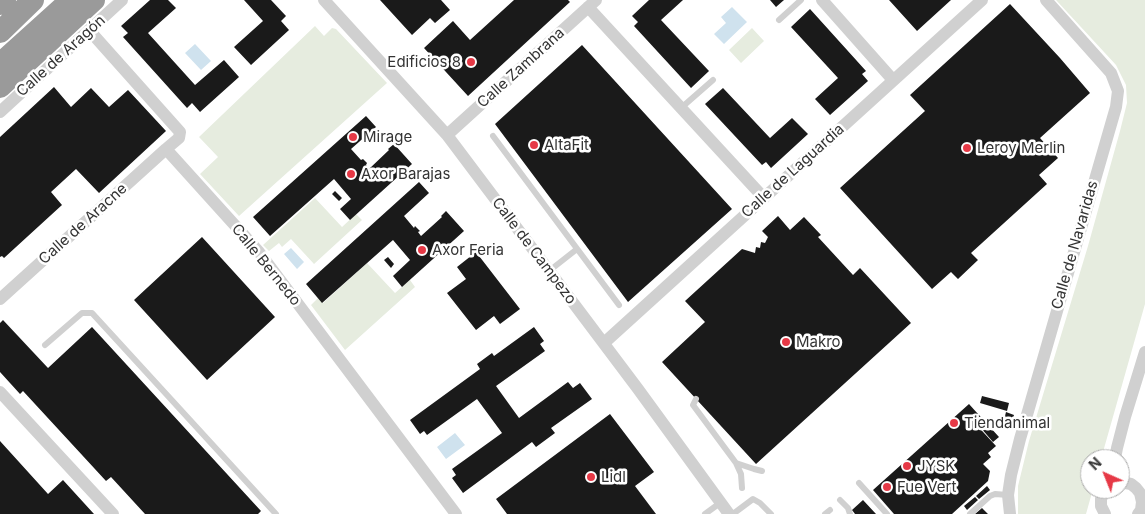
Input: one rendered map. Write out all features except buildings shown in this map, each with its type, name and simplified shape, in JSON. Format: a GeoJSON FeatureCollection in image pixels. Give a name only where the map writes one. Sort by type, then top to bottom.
{"type":"FeatureCollection","features":[{"type":"Feature","properties":{"kind":"highway"},"geometry":{"type":"LineString","coordinates":[[0,4],[5,0]]}},
{"type":"Feature","properties":{"kind":"highway"},"geometry":{"type":"LineString","coordinates":[[0,32],[33,0]]}},
{"type":"Feature","properties":{"kind":"highway"},"geometry":{"type":"LineString","coordinates":[[24,42],[65,0]]}},
{"type":"Feature","properties":{"kind":"highway"},"geometry":{"type":"LineString","coordinates":[[0,64],[70,0]]}},
{"type":"Feature","properties":{"kind":"highway"},"geometry":{"type":"LineString","coordinates":[[0,87],[94,0]]}},
{"type":"Feature","properties":{"kind":"street","name":"Calle de Aragón"},"geometry":{"type":"LineString","coordinates":[[0,112],[122,0]]}},
{"type":"Feature","properties":{"kind":"street","name":"Calle de Campezo"},"geometry":{"type":"LineString","coordinates":[[324,0],[447,135],[604,343],[729,514]]}},
{"type":"Feature","properties":{"kind":"street"},"geometry":{"type":"LineString","coordinates":[[822,0],[893,80]]}},
{"type":"Feature","properties":{"kind":"street","name":"Calle de Laguardia"},"geometry":{"type":"LineString","coordinates":[[604,343],[982,0]]}},
{"type":"Feature","properties":{"kind":"street","name":"Calle de Navaridas"},"geometry":{"type":"LineString","coordinates":[[1010,514],[1008,495],[1020,439],[1116,107],[1118,91],[1111,73],[1046,0]]}},
{"type":"Feature","properties":{"kind":"street"},"geometry":{"type":"LineString","coordinates":[[592,4],[681,108],[764,198]]}},
{"type":"Feature","properties":{"kind":"street","name":"Calle Zambrana"},"geometry":{"type":"LineString","coordinates":[[447,135],[592,4]]}},
{"type":"Feature","properties":{"kind":"street"},"geometry":{"type":"LineString","coordinates":[[89,30],[180,132],[179,138],[166,150]]}},
{"type":"Feature","properties":{"kind":"street","name":"Calle de Aracne"},"geometry":{"type":"LineString","coordinates":[[0,299],[166,150]]}},
{"type":"Feature","properties":{"kind":"street","name":"Calle Bernedo"},"geometry":{"type":"LineString","coordinates":[[166,150],[259,252],[456,514]]}},
{"type":"Feature","properties":{"kind":"street"},"geometry":{"type":"LineString","coordinates":[[1117,449],[1145,352]]}},
{"type":"Feature","properties":{"kind":"street"},"geometry":{"type":"LineString","coordinates":[[0,392],[113,514]]}},
{"type":"Feature","properties":{"kind":"street"},"geometry":{"type":"LineString","coordinates":[[1130,484],[1142,492],[1142,502],[1138,514]]}},
{"type":"Feature","properties":{"kind":"street"},"geometry":{"type":"LineString","coordinates":[[1101,499],[1104,514]]}},
{"type":"Feature","properties":{"kind":"lane"},"geometry":{"type":"LineString","coordinates":[[779,20],[801,0]]}},
{"type":"Feature","properties":{"kind":"lane"},"geometry":{"type":"LineString","coordinates":[[681,108],[713,80]]}},
{"type":"Feature","properties":{"kind":"lane"},"geometry":{"type":"LineString","coordinates":[[493,136],[619,305]]}},
{"type":"Feature","properties":{"kind":"lane"},"geometry":{"type":"LineString","coordinates":[[549,271],[577,249]]}},
{"type":"Feature","properties":{"kind":"lane"},"geometry":{"type":"LineString","coordinates":[[45,346],[82,313],[92,313],[276,514]]}},
{"type":"Feature","properties":{"kind":"lane"},"geometry":{"type":"LineString","coordinates":[[696,399],[693,405],[736,463],[741,474],[742,488]]}},
{"type":"Feature","properties":{"kind":"lane"},"geometry":{"type":"LineString","coordinates":[[736,463],[762,471]]}},
{"type":"Feature","properties":{"kind":"lane"},"geometry":{"type":"LineString","coordinates":[[859,484],[887,514]]}},
{"type":"Feature","properties":{"kind":"lane"},"geometry":{"type":"LineString","coordinates":[[970,514],[990,496],[995,494],[1008,495]]}},
{"type":"Feature","properties":{"kind":"lane"},"geometry":{"type":"LineString","coordinates":[[733,514],[753,500],[760,503],[771,514]]}},
{"type":"Feature","properties":{"kind":"lane"},"geometry":{"type":"LineString","coordinates":[[840,500],[848,508],[850,514]]}},
{"type":"Feature","properties":{"kind":"lane"},"geometry":{"type":"LineString","coordinates":[[705,514],[720,503]]}},
{"type":"Feature","properties":{"kind":"shaded area"},"geometry":{"type":"Polygon","coordinates":[[[1056,0],[1145,0],[1145,304],[1104,449],[1080,449],[1080,499],[1090,499],[1086,514],[1018,514],[1018,486],[1029,441],[1088,246],[1127,103],[1126,85],[1116,65],[1056,0]]]}},
{"type":"Feature","properties":{"kind":"shaded area"},"geometry":{"type":"Polygon","coordinates":[[[315,26],[324,36],[332,28],[336,29],[387,83],[239,216],[200,174],[218,157],[199,137],[315,26]]]}},
{"type":"Feature","properties":{"kind":"shaded area"},"geometry":{"type":"Polygon","coordinates":[[[752,28],[764,41],[741,63],[729,50],[752,28]]]}},
{"type":"Feature","properties":{"kind":"shaded area"},"geometry":{"type":"Polygon","coordinates":[[[315,198],[342,227],[356,214],[362,220],[314,264],[291,239],[282,247],[279,243],[269,251],[263,245],[315,198]]]}},
{"type":"Feature","properties":{"kind":"shaded area"},"geometry":{"type":"Polygon","coordinates":[[[367,263],[395,293],[410,280],[415,287],[345,350],[311,305],[318,298],[323,303],[367,263]]]}},
{"type":"Feature","properties":{"kind":"water"},"geometry":{"type":"Polygon","coordinates":[[[732,7],[747,22],[724,44],[714,34],[726,23],[721,17],[732,7]]]}},
{"type":"Feature","properties":{"kind":"water"},"geometry":{"type":"Polygon","coordinates":[[[195,44],[211,61],[201,70],[185,53],[195,44]]]}},
{"type":"Feature","properties":{"kind":"water"},"geometry":{"type":"Polygon","coordinates":[[[291,248],[304,262],[297,269],[284,254],[291,248]]]}},
{"type":"Feature","properties":{"kind":"water"},"geometry":{"type":"Polygon","coordinates":[[[455,433],[465,445],[446,459],[437,447],[455,433]]]}},
{"type":"Feature","properties":{"kind":"place","name":"Edificios 8"},"geometry":{"type":"Point","coordinates":[471,62]}},
{"type":"Feature","properties":{"kind":"place","name":"Mirage"},"geometry":{"type":"Point","coordinates":[353,137]}},
{"type":"Feature","properties":{"kind":"place","name":"AltaFit"},"geometry":{"type":"Point","coordinates":[534,145]}},
{"type":"Feature","properties":{"kind":"place","name":"Leroy Merlin"},"geometry":{"type":"Point","coordinates":[967,148]}},
{"type":"Feature","properties":{"kind":"place","name":"Axor Barajas"},"geometry":{"type":"Point","coordinates":[351,174]}},
{"type":"Feature","properties":{"kind":"place","name":"Axor Feria"},"geometry":{"type":"Point","coordinates":[422,250]}},
{"type":"Feature","properties":{"kind":"place","name":"Makro"},"geometry":{"type":"Point","coordinates":[786,342]}},
{"type":"Feature","properties":{"kind":"place","name":"Tiendanimal"},"geometry":{"type":"Point","coordinates":[954,423]}},
{"type":"Feature","properties":{"kind":"place","name":"JYSK"},"geometry":{"type":"Point","coordinates":[907,466]}},
{"type":"Feature","properties":{"kind":"place","name":"Lidl"},"geometry":{"type":"Point","coordinates":[591,477]}},
{"type":"Feature","properties":{"kind":"place","name":"Fue Vert"},"geometry":{"type":"Point","coordinates":[887,487]}}]}
